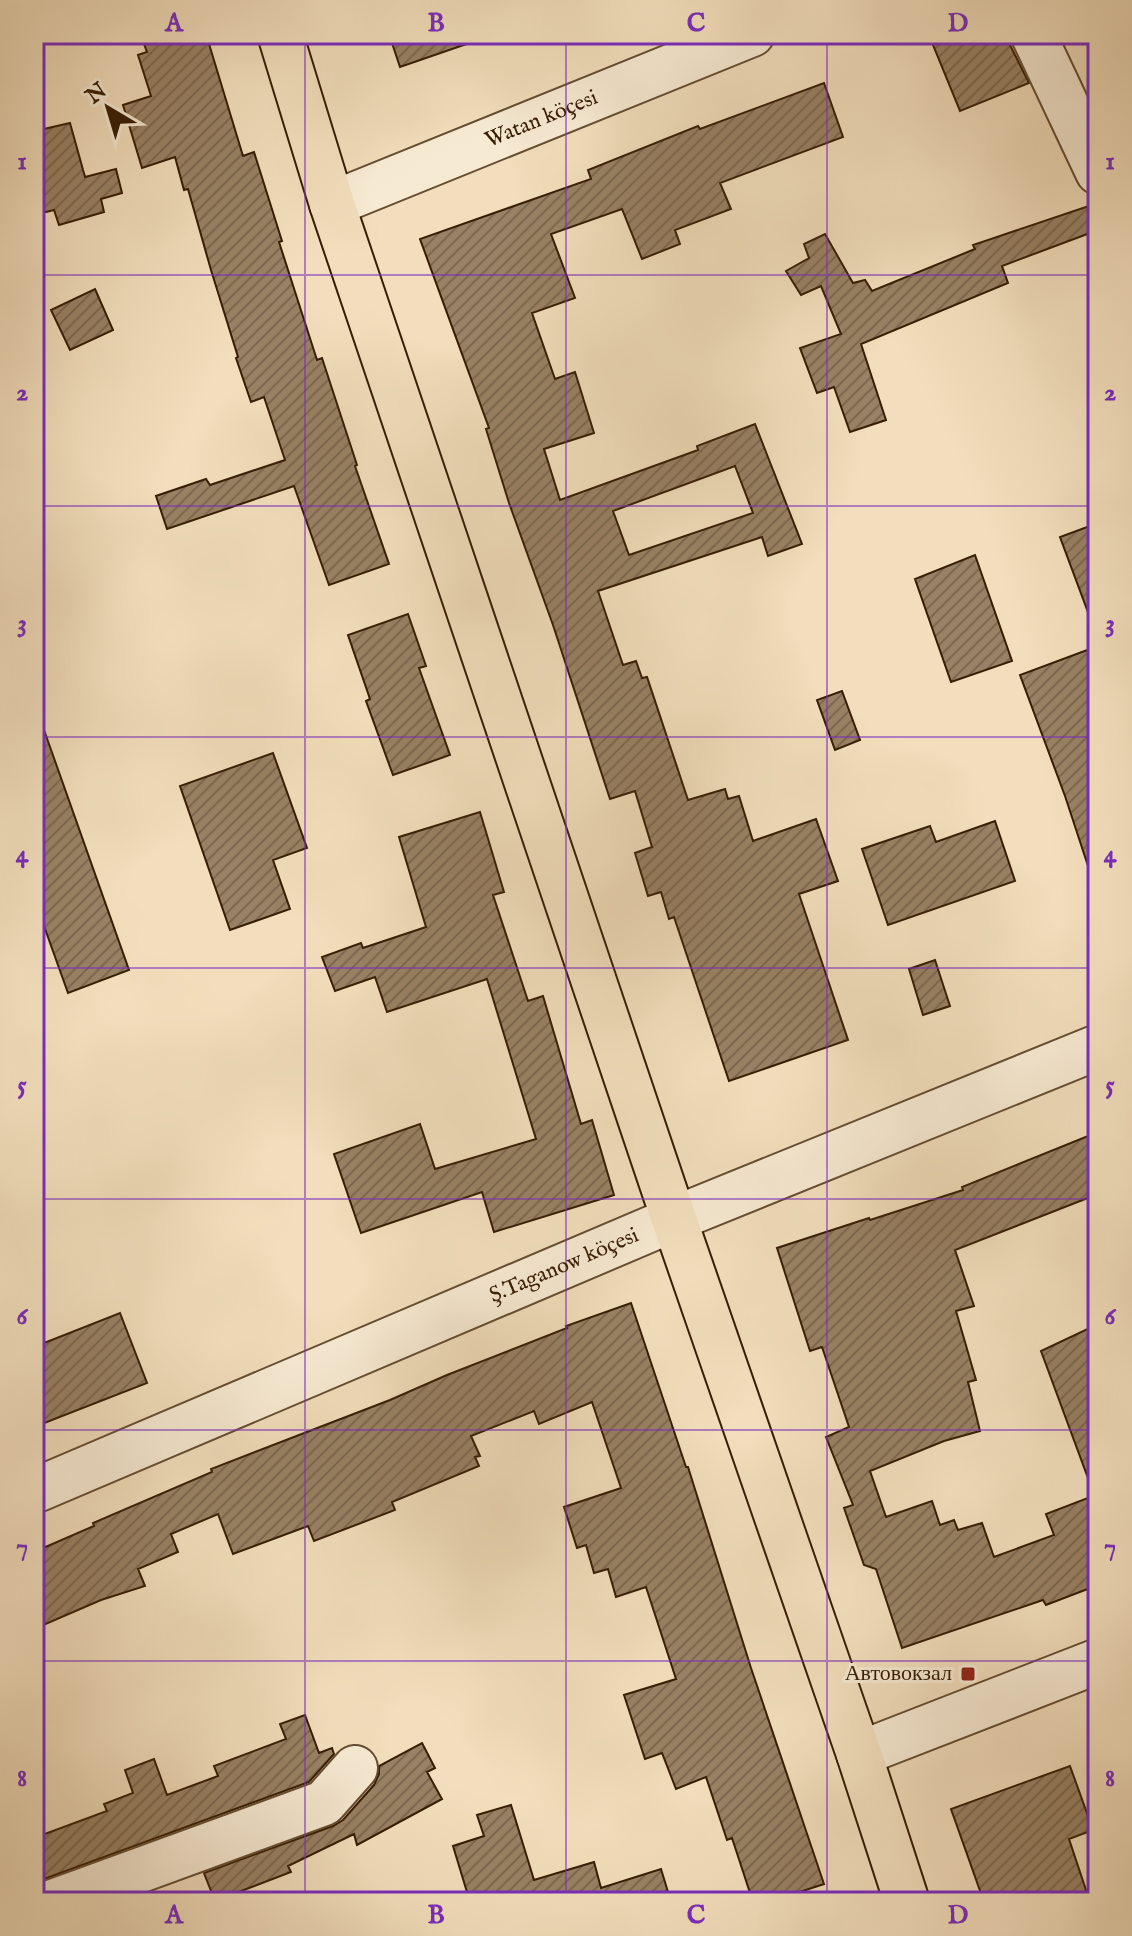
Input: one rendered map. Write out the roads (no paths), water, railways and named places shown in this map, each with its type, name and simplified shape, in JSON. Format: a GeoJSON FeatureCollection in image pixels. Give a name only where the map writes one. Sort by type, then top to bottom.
{"type":"FeatureCollection","features":[{"type":"Feature","properties":{"kind":"main road"},"geometry":{"type":"LineString","coordinates":[[280,34],[332,204],[907,1902]]}},
{"type":"Feature","properties":{"kind":"street","name":"Watan köçesi"},"geometry":{"type":"LineString","coordinates":[[332,204],[752,34]]}},
{"type":"Feature","properties":{"kind":"street"},"geometry":{"type":"LineString","coordinates":[[1033,34],[1098,172]]}},
{"type":"Feature","properties":{"kind":"street","name":"Ş.Taganow köçesi"},"geometry":{"type":"LineString","coordinates":[[34,1491],[674,1219],[1098,1047]]}},
{"type":"Feature","properties":{"kind":"street"},"geometry":{"type":"LineString","coordinates":[[859,1754],[1098,1661]]}},
{"type":"Feature","properties":{"kind":"street"},"geometry":{"type":"LineString","coordinates":[[53,1902],[324,1803],[355,1768]]}},
{"type":"Feature","properties":{"kind":"place","name":"Автовокзал"},"geometry":{"type":"Point","coordinates":[968,1674]}}]}
